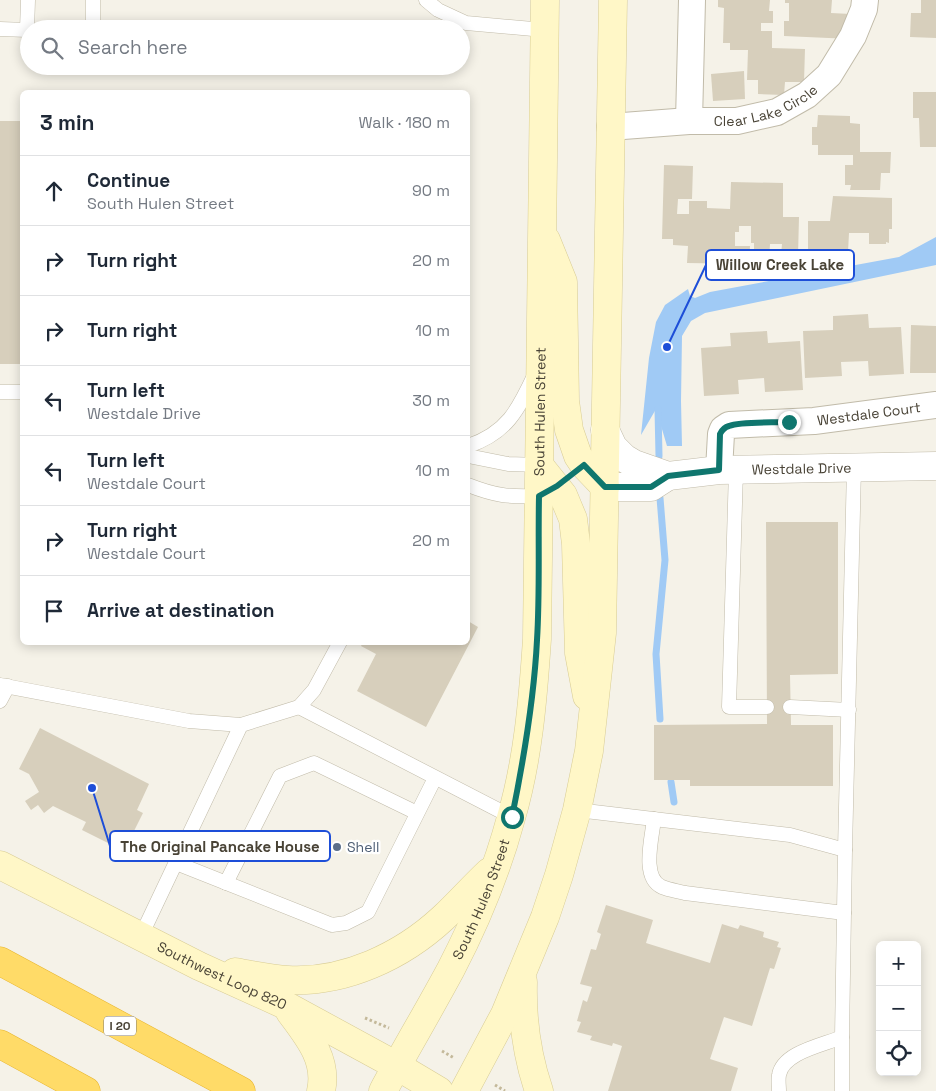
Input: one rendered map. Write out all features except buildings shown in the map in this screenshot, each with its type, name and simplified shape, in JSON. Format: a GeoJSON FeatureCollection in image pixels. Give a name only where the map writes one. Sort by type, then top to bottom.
{"type":"FeatureCollection","features":[{"type":"Feature","properties":{"kind":"highway","name":"I 20"},"geometry":{"type":"LineString","coordinates":[[0,961],[241,1091]]}},
{"type":"Feature","properties":{"kind":"highway"},"geometry":{"type":"LineString","coordinates":[[0,1044],[86,1091]]}},
{"type":"Feature","properties":{"kind":"main road","name":"South Hulen Street"},"geometry":{"type":"LineString","coordinates":[[383,1091],[452,968],[478,911],[497,864],[512,817],[526,749],[534,678],[548,491],[539,465],[545,0]]}},
{"type":"Feature","properties":{"kind":"main road"},"geometry":{"type":"LineString","coordinates":[[464,1091],[505,1014],[545,917],[577,810],[589,751],[602,633],[613,0]]}},
{"type":"Feature","properties":{"kind":"main road"},"geometry":{"type":"LineString","coordinates":[[542,229],[563,282],[566,415],[574,446],[584,465],[605,487]]}},
{"type":"Feature","properties":{"kind":"main road"},"geometry":{"type":"LineString","coordinates":[[592,727],[579,653],[576,544],[573,519],[570,508],[548,491],[584,465],[604,437]]}},
{"type":"Feature","properties":{"kind":"main road"},"geometry":{"type":"LineString","coordinates":[[199,966],[288,980],[316,979],[340,975],[368,966],[419,937],[442,918],[497,864]]}},
{"type":"Feature","properties":{"kind":"main road","name":"Southwest Loop 820"},"geometry":{"type":"LineString","coordinates":[[0,865],[199,966],[285,1005],[439,1091]]}},
{"type":"Feature","properties":{"kind":"main road"},"geometry":{"type":"LineString","coordinates":[[523,971],[524,1023],[533,1072],[539,1091]]}},
{"type":"Feature","properties":{"kind":"main road"},"geometry":{"type":"LineString","coordinates":[[285,1005],[313,1043],[322,1064],[320,1091]]}},
{"type":"Feature","properties":{"kind":"street"},"geometry":{"type":"LineString","coordinates":[[689,121],[692,0]]}},
{"type":"Feature","properties":{"kind":"street","name":"Clear Lake Circle"},"geometry":{"type":"LineString","coordinates":[[610,127],[689,121],[737,121],[778,112],[807,95],[829,75],[853,36],[864,9],[865,0]]}},
{"type":"Feature","properties":{"kind":"street","name":"Westdale Court"},"geometry":{"type":"LineString","coordinates":[[728,470],[720,434],[729,425],[814,421],[936,405]]}},
{"type":"Feature","properties":{"kind":"street","name":"Westdale Drive"},"geometry":{"type":"LineString","coordinates":[[604,437],[624,458],[634,464],[668,476],[728,470],[936,466]]}},
{"type":"Feature","properties":{"kind":"street","name":"Westdale Drive"},"geometry":{"type":"LineString","coordinates":[[605,487],[651,487],[668,476]]}},
{"type":"Feature","properties":{"kind":"lane"},"geometry":{"type":"LineString","coordinates":[[27,20],[28,0]]}},
{"type":"Feature","properties":{"kind":"lane"},"geometry":{"type":"LineString","coordinates":[[93,0],[94,20]]}},
{"type":"Feature","properties":{"kind":"lane"},"geometry":{"type":"LineString","coordinates":[[426,0],[438,10],[460,20]]}},
{"type":"Feature","properties":{"kind":"lane"},"geometry":{"type":"LineString","coordinates":[[470,23],[544,30]]}},
{"type":"Feature","properties":{"kind":"lane"},"geometry":{"type":"LineString","coordinates":[[0,29],[20,30]]}},
{"type":"Feature","properties":{"kind":"lane"},"geometry":{"type":"LineString","coordinates":[[470,445],[498,430],[515,414],[539,364]]}},
{"type":"Feature","properties":{"kind":"lane"},"geometry":{"type":"LineString","coordinates":[[0,392],[20,392]]}},
{"type":"Feature","properties":{"kind":"lane"},"geometry":{"type":"LineString","coordinates":[[470,456],[508,464],[539,465]]}},
{"type":"Feature","properties":{"kind":"lane"},"geometry":{"type":"LineString","coordinates":[[842,1091],[845,850],[854,467]]}},
{"type":"Feature","properties":{"kind":"lane"},"geometry":{"type":"LineString","coordinates":[[728,470],[730,707],[767,707]]}},
{"type":"Feature","properties":{"kind":"lane"},"geometry":{"type":"LineString","coordinates":[[470,486],[489,493],[508,497],[548,491]]}},
{"type":"Feature","properties":{"kind":"lane"},"geometry":{"type":"LineString","coordinates":[[0,701],[4,685],[189,721],[241,725],[299,707],[314,690],[338,645]]}},
{"type":"Feature","properties":{"kind":"lane"},"geometry":{"type":"LineString","coordinates":[[299,707],[512,817]]}},
{"type":"Feature","properties":{"kind":"lane"},"geometry":{"type":"LineString","coordinates":[[790,707],[849,710]]}},
{"type":"Feature","properties":{"kind":"lane"},"geometry":{"type":"LineString","coordinates":[[140,936],[241,725]]}},
{"type":"Feature","properties":{"kind":"lane"},"geometry":{"type":"LineString","coordinates":[[226,883],[280,776],[314,763],[417,813]]}},
{"type":"Feature","properties":{"kind":"lane"},"geometry":{"type":"LineString","coordinates":[[176,863],[332,925],[346,923],[368,912],[435,778]]}},
{"type":"Feature","properties":{"kind":"lane"},"geometry":{"type":"LineString","coordinates":[[577,810],[790,834],[845,850]]}},
{"type":"Feature","properties":{"kind":"lane"},"geometry":{"type":"LineString","coordinates":[[654,819],[649,870],[652,879],[661,887],[685,893],[844,913]]}},
{"type":"Feature","properties":{"kind":"lane"},"geometry":{"type":"LineString","coordinates":[[779,1091],[779,1074],[785,1062],[806,1050],[842,1037]]}},
{"type":"Feature","properties":{"kind":"path"},"geometry":{"type":"LineString","coordinates":[[363,1016],[392,1029]]}},
{"type":"Feature","properties":{"kind":"path"},"geometry":{"type":"LineString","coordinates":[[442,1051],[454,1058]]}},
{"type":"Feature","properties":{"kind":"path"},"geometry":{"type":"LineString","coordinates":[[493,1083],[505,1091]]}},
{"type":"Feature","properties":{"kind":"water"},"geometry":{"type":"Polygon","coordinates":[[[936,237],[936,265],[705,313],[691,321],[682,336],[682,446],[667,446],[656,409],[641,435],[649,358],[656,322],[665,305],[688,289],[690,296],[695,298],[710,292],[899,257],[936,237]]]}},
{"type":"Feature","properties":{"kind":"waterway"},"geometry":{"type":"LineString","coordinates":[[658,409],[659,456]]}},
{"type":"Feature","properties":{"kind":"waterway"},"geometry":{"type":"LineString","coordinates":[[660,498],[665,560],[656,654],[660,719]]}},
{"type":"Feature","properties":{"kind":"waterway"},"geometry":{"type":"LineString","coordinates":[[671,782],[674,802]]}},
{"type":"Feature","properties":{"kind":"place","name":"Willow Creek Lake"},"geometry":{"type":"Point","coordinates":[667,347]}},
{"type":"Feature","properties":{"kind":"place","name":"The Original Pancake House"},"geometry":{"type":"Point","coordinates":[92,788]}},
{"type":"Feature","properties":{"kind":"place","name":"Shell"},"geometry":{"type":"Point","coordinates":[337,847]}},
{"type":"Feature","properties":{"kind":"route"},"geometry":{"type":"LineString","coordinates":[[512,817],[526,749],[532,706],[537,639],[539,496],[547,493],[584,465],[605,487],[651,487],[668,476],[719,470],[720,434],[723,429],[729,425],[789,422]]}}]}
